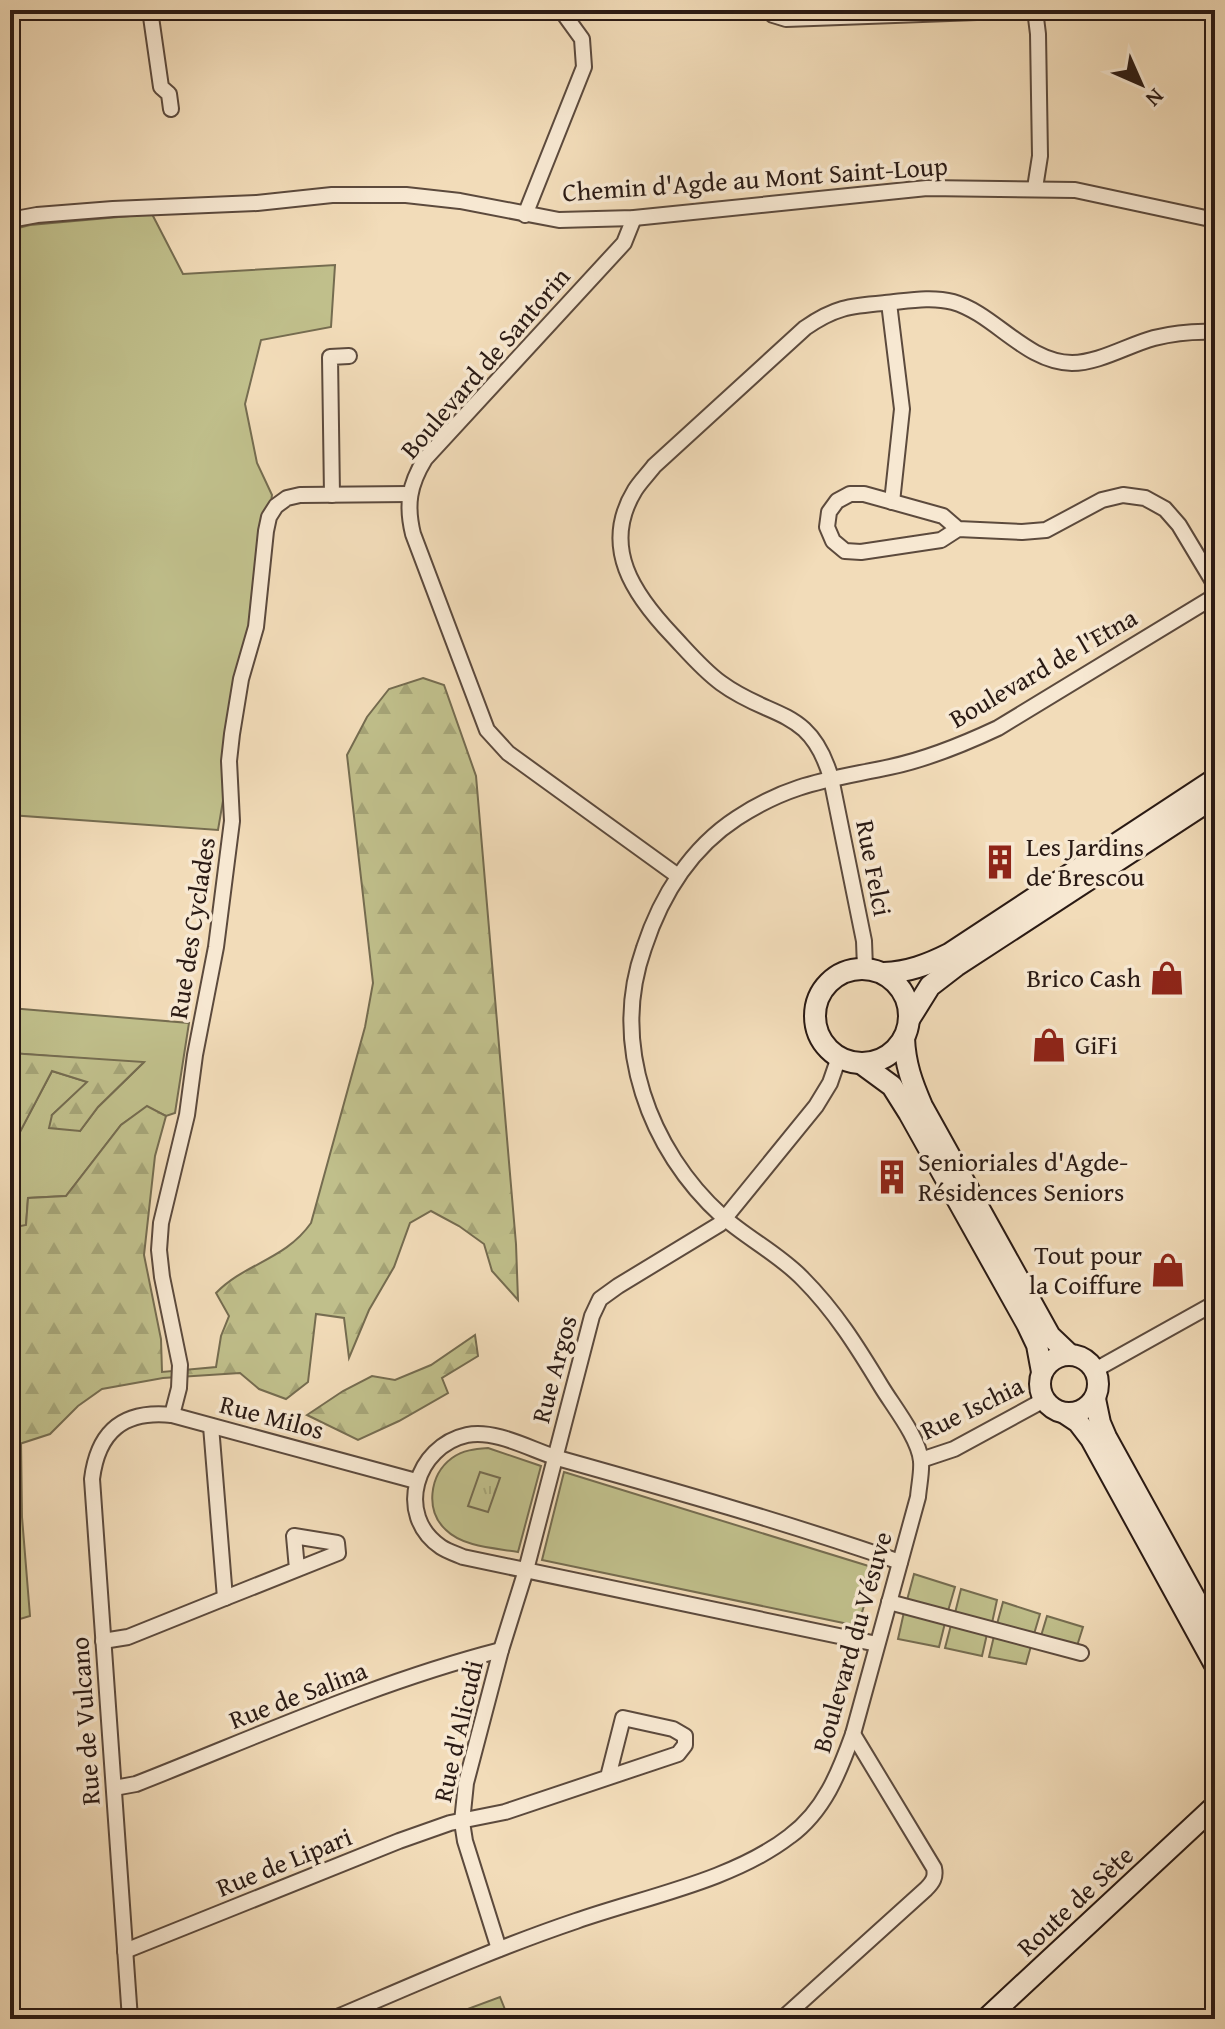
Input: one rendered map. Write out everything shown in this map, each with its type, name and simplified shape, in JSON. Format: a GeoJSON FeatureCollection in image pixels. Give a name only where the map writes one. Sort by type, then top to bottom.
{"type":"FeatureCollection","features":[{"type":"Feature","properties":{"kind":"street"},"geometry":{"type":"LineString","coordinates":[[150,10],[161,87],[169,94],[171,109]]}},
{"type":"Feature","properties":{"kind":"street"},"geometry":{"type":"LineString","coordinates":[[525,215],[584,67],[582,39],[561,10]]}},
{"type":"Feature","properties":{"kind":"street"},"geometry":{"type":"LineString","coordinates":[[767,10],[786,19],[1035,10],[1040,141],[1035,188]]}},
{"type":"Feature","properties":{"kind":"street","name":"Chemin d'Agde au Mont Saint-Loup"},"geometry":{"type":"LineString","coordinates":[[10,220],[98,210],[257,203],[332,195],[406,195],[460,201],[559,220],[634,218],[927,188],[1075,190],[1215,220]]}},
{"type":"Feature","properties":{"kind":"street","name":"Boulevard de Santorin"},"geometry":{"type":"LineString","coordinates":[[634,218],[624,243],[425,459],[415,476],[408,506],[413,534],[487,730],[508,753],[678,876]]}},
{"type":"Feature","properties":{"kind":"street","name":"Rue Felci"},"geometry":{"type":"LineString","coordinates":[[874,971],[864,941],[824,755],[812,735],[792,719],[720,683],[646,607],[629,581],[621,552],[623,520],[634,491],[654,466],[805,328],[825,313],[849,306],[932,299],[954,302],[1034,351],[1053,360],[1074,363],[1176,333],[1215,332]]}},
{"type":"Feature","properties":{"kind":"street"},"geometry":{"type":"LineString","coordinates":[[889,303],[902,409],[892,502]]}},
{"type":"Feature","properties":{"kind":"street"},"geometry":{"type":"LineString","coordinates":[[349,356],[330,357],[332,495],[409,494]]}},
{"type":"Feature","properties":{"kind":"street"},"geometry":{"type":"LineString","coordinates":[[958,529],[943,516],[864,494],[850,494],[837,501],[829,512],[827,527],[833,541],[845,551],[861,552],[941,540],[958,529],[1046,530],[1102,500],[1123,495],[1145,498],[1165,509],[1179,525],[1215,585]]}},
{"type":"Feature","properties":{"kind":"street","name":"Rue des Cyclades"},"geometry":{"type":"LineString","coordinates":[[172,1415],[179,1388],[180,1365],[162,1277],[159,1250],[161,1223],[187,1115],[216,947],[232,821],[229,761],[241,679],[256,627],[266,531],[269,517],[276,506],[287,498],[332,495]]}},
{"type":"Feature","properties":{"kind":"street","name":"Boulevard de l'Etna"},"geometry":{"type":"LineString","coordinates":[[725,1218],[691,1185],[664,1146],[645,1103],[634,1057],[632,1009],[638,962],[654,917],[678,876],[704,846],[734,820],[768,799],[806,783],[892,767],[978,738],[1215,596]]}},
{"type":"Feature","properties":{"kind":"street"},"geometry":{"type":"LineString","coordinates":[[1215,779],[949,954],[915,969],[847,971],[839,975],[820,994],[815,1012],[817,1030],[825,1046],[839,1057],[862,1064],[892,1086],[909,1113],[1037,1345],[1042,1372],[1040,1391],[1044,1400],[1078,1422],[1091,1439],[1215,1665]]}},
{"type":"Feature","properties":{"kind":"street"},"geometry":{"type":"LineString","coordinates":[[862,1064],[894,1052],[930,986],[956,966],[1215,797]]}},
{"type":"Feature","properties":{"kind":"street"},"geometry":{"type":"LineString","coordinates":[[874,971],[898,984],[907,1000],[910,1018]]}},
{"type":"Feature","properties":{"kind":"street"},"geometry":{"type":"LineString","coordinates":[[904,1038],[911,1081],[922,1106],[1050,1336],[1070,1355],[1085,1359],[1095,1370],[1098,1389],[1095,1399],[1083,1410],[1066,1414]]}},
{"type":"Feature","properties":{"kind":"street","name":"Rue Argos"},"geometry":{"type":"LineString","coordinates":[[555,1457],[592,1316],[600,1299],[708,1234],[725,1218],[816,1106],[830,1083],[839,1057]]}},
{"type":"Feature","properties":{"kind":"street"},"geometry":{"type":"LineString","coordinates":[[725,1218],[774,1252],[825,1302],[847,1331],[904,1423],[921,1460]]}},
{"type":"Feature","properties":{"kind":"street"},"geometry":{"type":"LineString","coordinates":[[1095,1370],[1215,1303]]}},
{"type":"Feature","properties":{"kind":"street"},"geometry":{"type":"LineString","coordinates":[[1042,1372],[1054,1359],[1070,1355]]}},
{"type":"Feature","properties":{"kind":"street"},"geometry":{"type":"LineString","coordinates":[[1095,1399],[1106,1437],[1197,1602],[1215,1623]]}},
{"type":"Feature","properties":{"kind":"street","name":"Rue Ischia"},"geometry":{"type":"LineString","coordinates":[[921,1460],[954,1449],[1044,1400]]}},
{"type":"Feature","properties":{"kind":"street","name":"Rue Milos"},"geometry":{"type":"LineString","coordinates":[[116,1427],[142,1415],[172,1415],[416,1481]]}},
{"type":"Feature","properties":{"kind":"street"},"geometry":{"type":"LineString","coordinates":[[211,1426],[225,1598]]}},
{"type":"Feature","properties":{"kind":"street","name":"Rue de Vulcano"},"geometry":{"type":"LineString","coordinates":[[116,1427],[102,1441],[94,1459],[92,1479],[130,2019]]}},
{"type":"Feature","properties":{"kind":"street"},"geometry":{"type":"LineString","coordinates":[[877,1644],[463,1557],[440,1547],[421,1523],[415,1505],[416,1481],[427,1458],[446,1442],[470,1435],[495,1437],[768,1517],[900,1562]]}},
{"type":"Feature","properties":{"kind":"street"},"geometry":{"type":"LineString","coordinates":[[526,1570],[555,1457]]}},
{"type":"Feature","properties":{"kind":"street","name":"Boulevard du Vésuve"},"geometry":{"type":"LineString","coordinates":[[333,2019],[499,1949],[715,1875],[765,1853],[792,1835],[828,1795],[841,1770],[918,1497],[921,1460]]}},
{"type":"Feature","properties":{"kind":"street"},"geometry":{"type":"LineString","coordinates":[[103,1641],[128,1637],[297,1569]]}},
{"type":"Feature","properties":{"kind":"street","name":"Rue d'Alicudi"},"geometry":{"type":"LineString","coordinates":[[499,1949],[465,1841],[462,1822],[466,1783],[526,1570]]}},
{"type":"Feature","properties":{"kind":"street"},"geometry":{"type":"LineString","coordinates":[[889,1602],[1081,1653]]}},
{"type":"Feature","properties":{"kind":"street","name":"Rue de Salina"},"geometry":{"type":"LineString","coordinates":[[114,1788],[136,1784],[360,1695],[501,1650]]}},
{"type":"Feature","properties":{"kind":"street","name":"Rue de Lipari"},"geometry":{"type":"LineString","coordinates":[[125,1951],[399,1841],[450,1823],[505,1812],[678,1754],[685,1745],[685,1736],[673,1729],[623,1718],[608,1777]]}},
{"type":"Feature","properties":{"kind":"street"},"geometry":{"type":"LineString","coordinates":[[782,2019],[926,1889],[933,1882],[935,1874],[853,1734]]}},
{"type":"Feature","properties":{"kind":"street","name":"Route de Sète"},"geometry":{"type":"LineString","coordinates":[[986,2019],[1207,1813],[1215,1792]]}},
{"type":"Feature","properties":{"kind":"green space"},"geometry":{"type":"Polygon","coordinates":[[[152,214],[183,274],[335,265],[331,327],[261,340],[245,404],[257,463],[272,495],[218,830],[10,815],[10,230],[30,225],[152,214]]]}},
{"type":"Feature","properties":{"kind":"green space"},"geometry":{"type":"Polygon","coordinates":[[[423,678],[444,685],[476,776],[516,1244],[518,1300],[492,1271],[484,1244],[431,1211],[410,1223],[394,1267],[369,1310],[349,1358],[344,1318],[316,1314],[308,1382],[286,1399],[259,1389],[240,1373],[163,1378],[102,1389],[78,1406],[50,1434],[10,1447],[10,1228],[26,1225],[28,1198],[66,1196],[121,1125],[147,1106],[166,1116],[155,1156],[144,1255],[161,1339],[162,1372],[216,1367],[221,1336],[229,1316],[216,1293],[239,1275],[289,1245],[311,1223],[365,1027],[373,983],[347,755],[367,717],[389,689],[423,678]]]}},
{"type":"Feature","properties":{"kind":"green space"},"geometry":{"type":"Polygon","coordinates":[[[10,1008],[189,1023],[175,1113],[166,1116],[147,1107],[121,1125],[66,1196],[28,1198],[26,1226],[10,1228],[10,1133],[20,1131],[52,1071],[88,1082],[52,1115],[80,1131],[98,1107],[143,1063],[10,1053],[10,1008]]]}},
{"type":"Feature","properties":{"kind":"green space"},"geometry":{"type":"Polygon","coordinates":[[[10,1053],[144,1062],[98,1107],[80,1131],[49,1128],[52,1115],[87,1082],[52,1071],[20,1132],[10,1133],[10,1053]]]}},
{"type":"Feature","properties":{"kind":"green space"},"geometry":{"type":"Polygon","coordinates":[[[475,1335],[478,1356],[442,1378],[448,1393],[399,1421],[358,1440],[307,1415],[372,1376],[395,1380],[431,1365],[475,1335]]]}},
{"type":"Feature","properties":{"kind":"green space"},"geometry":{"type":"Polygon","coordinates":[[[21,1441],[22,1517],[30,1616],[10,1622],[10,1447],[21,1441]]]}},
{"type":"Feature","properties":{"kind":"green space"},"geometry":{"type":"Polygon","coordinates":[[[488,1448],[541,1466],[518,1552],[461,1540],[446,1530],[435,1513],[432,1493],[444,1465],[460,1453],[488,1448]]]}},
{"type":"Feature","properties":{"kind":"green space"},"geometry":{"type":"Polygon","coordinates":[[[480,1472],[500,1478],[488,1512],[468,1506],[480,1472]]]}},
{"type":"Feature","properties":{"kind":"green space"},"geometry":{"type":"Polygon","coordinates":[[[564,1472],[875,1568],[858,1626],[542,1560],[564,1472]]]}},
{"type":"Feature","properties":{"kind":"green space"},"geometry":{"type":"Polygon","coordinates":[[[914,1574],[955,1587],[948,1611],[907,1600],[914,1574]]]}},
{"type":"Feature","properties":{"kind":"green space"},"geometry":{"type":"Polygon","coordinates":[[[961,1589],[997,1600],[992,1623],[955,1613],[961,1589]]]}},
{"type":"Feature","properties":{"kind":"green space"},"geometry":{"type":"Polygon","coordinates":[[[1003,1602],[1040,1614],[1034,1634],[997,1624],[1003,1602]]]}},
{"type":"Feature","properties":{"kind":"green space"},"geometry":{"type":"Polygon","coordinates":[[[904,1612],[945,1623],[939,1647],[898,1639],[904,1612]]]}},
{"type":"Feature","properties":{"kind":"green space"},"geometry":{"type":"Polygon","coordinates":[[[1047,1616],[1083,1627],[1077,1646],[1041,1636],[1047,1616]]]}},
{"type":"Feature","properties":{"kind":"green space"},"geometry":{"type":"Polygon","coordinates":[[[951,1625],[987,1634],[982,1656],[945,1648],[951,1625]]]}},
{"type":"Feature","properties":{"kind":"green space"},"geometry":{"type":"Polygon","coordinates":[[[994,1636],[1031,1646],[1026,1664],[989,1657],[994,1636]]]}},
{"type":"Feature","properties":{"kind":"green space"},"geometry":{"type":"Polygon","coordinates":[[[500,1997],[508,2017],[456,2019],[454,2014],[500,1997]]]}},
{"type":"Feature","properties":{"kind":"place","name":"Les Jardins de Brescou"},"geometry":{"type":"Point","coordinates":[1000,862]}},
{"type":"Feature","properties":{"kind":"place","name":"Brico Cash"},"geometry":{"type":"Point","coordinates":[1167,978]}},
{"type":"Feature","properties":{"kind":"place","name":"GiFi"},"geometry":{"type":"Point","coordinates":[1049,1045]}},
{"type":"Feature","properties":{"kind":"place","name":"Senioriales d'Agde- Résidences Seniors"},"geometry":{"type":"Point","coordinates":[892,1177]}},
{"type":"Feature","properties":{"kind":"place","name":"Tout pour la Coiffure"},"geometry":{"type":"Point","coordinates":[1168,1270]}}]}
